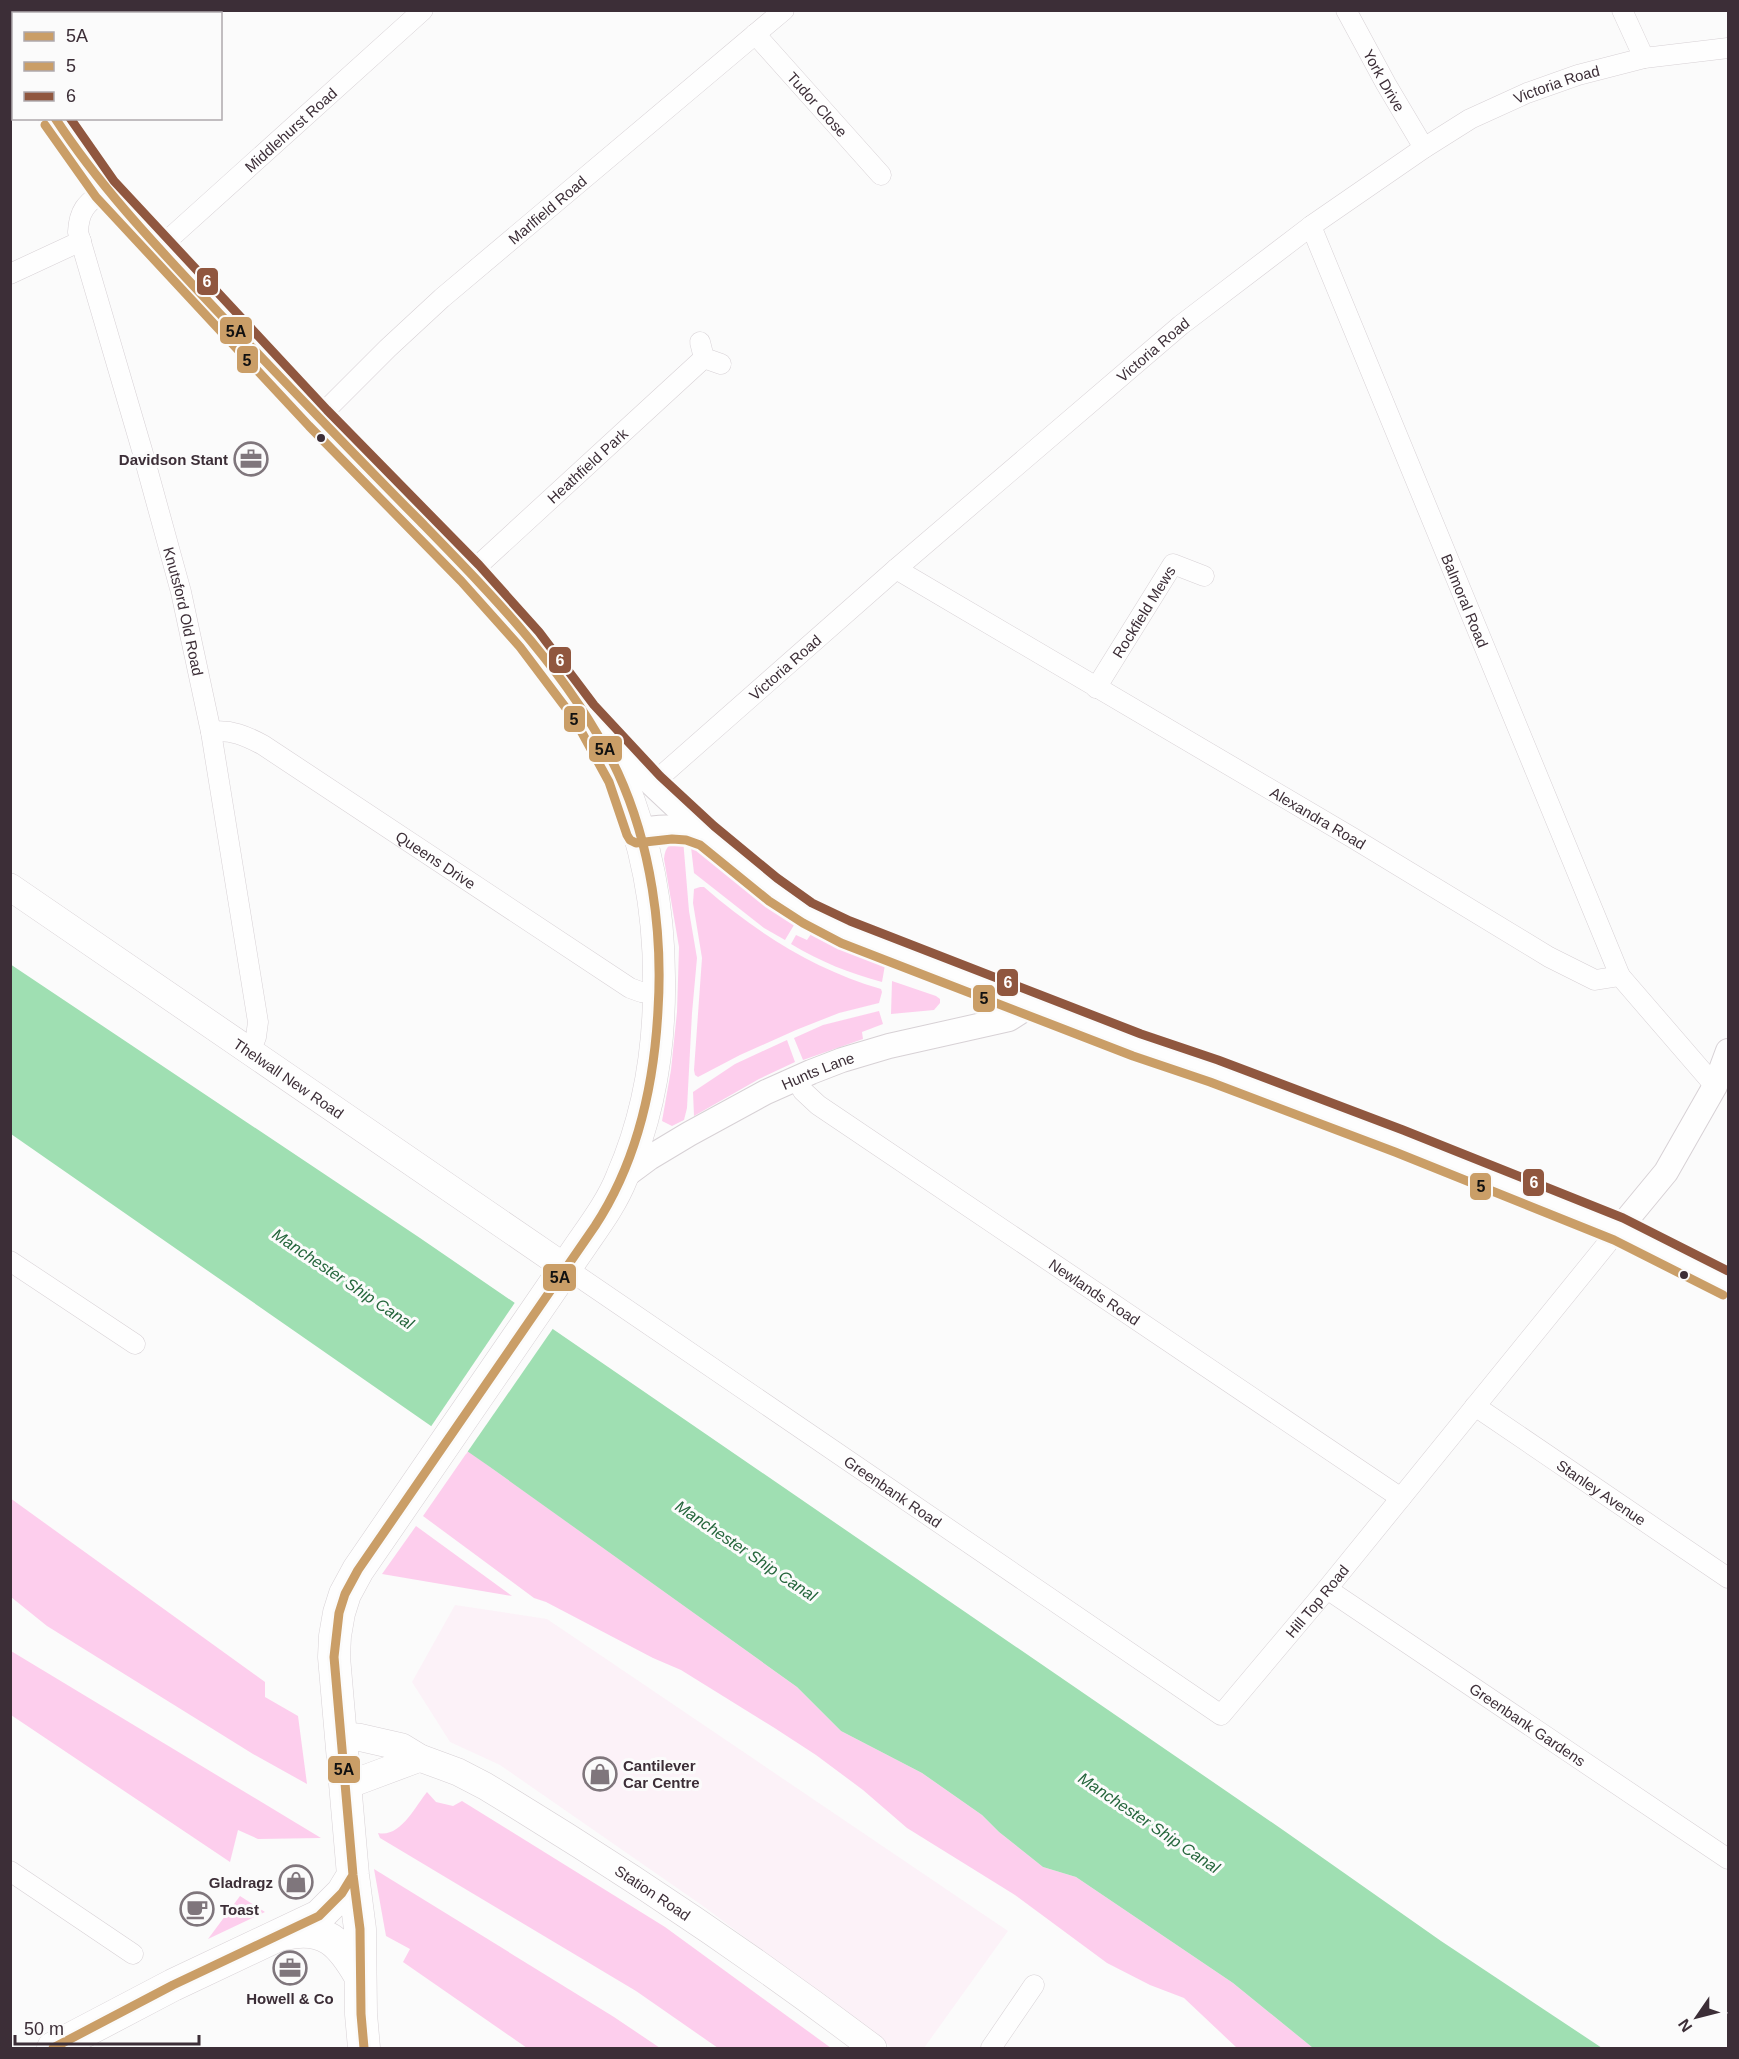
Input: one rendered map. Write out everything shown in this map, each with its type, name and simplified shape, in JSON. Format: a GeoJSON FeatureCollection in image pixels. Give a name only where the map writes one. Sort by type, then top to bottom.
{"type":"FeatureCollection","features":[{"type":"Feature","properties":{"kind":"highway"},"geometry":{"type":"LineString","coordinates":[[57,120],[105,189],[318,418],[470,573],[529,639],[585,713],[620,777],[638,831],[649,874],[656,916],[660,994],[657,1040],[636,1140],[622,1178],[603,1214],[369,1554],[345,1594],[339,1613],[335,1636],[335,1676],[360,1929],[364,2049]]}},
{"type":"Feature","properties":{"kind":"highway"},"geometry":{"type":"LineString","coordinates":[[53,2049],[173,1985],[319,1916],[342,1893],[353,1875]]}},
{"type":"Feature","properties":{"kind":"highway"},"geometry":{"type":"LineString","coordinates":[[284,1934],[300,1930],[328,1936],[338,1943],[350,1957],[360,1976]]}},
{"type":"Feature","properties":{"kind":"main road","name":"Thelwall New Road"},"geometry":{"type":"LineString","coordinates":[[10,887],[566,1268]]}},
{"type":"Feature","properties":{"kind":"main road","name":"Station Road"},"geometry":{"type":"LineString","coordinates":[[340,1736],[387,1742],[402,1747],[420,1758],[450,1768],[485,1786],[731,1944],[799,1992],[873,2049]]}},
{"type":"Feature","properties":{"kind":"main road"},"geometry":{"type":"LineString","coordinates":[[345,1786],[420,1758]]}},
{"type":"Feature","properties":{"kind":"street","name":"Middlehurst Road"},"geometry":{"type":"LineString","coordinates":[[159,248],[423,10]]}},
{"type":"Feature","properties":{"kind":"street","name":"Marlfield Road"},"geometry":{"type":"LineString","coordinates":[[318,418],[442,298],[784,10]]}},
{"type":"Feature","properties":{"kind":"street","name":"York Drive"},"geometry":{"type":"LineString","coordinates":[[1346,10],[1424,148]]}},
{"type":"Feature","properties":{"kind":"street"},"geometry":{"type":"LineString","coordinates":[[1622,10],[1644,58]]}},
{"type":"Feature","properties":{"kind":"street","name":"Tudor Close"},"geometry":{"type":"LineString","coordinates":[[754,34],[881,175]]}},
{"type":"Feature","properties":{"kind":"street","name":"Victoria Road"},"geometry":{"type":"LineString","coordinates":[[652,784],[896,569],[1181,325],[1311,226],[1424,148],[1470,119],[1527,93],[1578,75],[1644,58],[1728,48]]}},
{"type":"Feature","properties":{"kind":"street","name":"Knutsford Old Road"},"geometry":{"type":"LineString","coordinates":[[105,189],[82,211],[78,224],[181,592],[211,732],[258,1023],[256,1037],[250,1051]]}},
{"type":"Feature","properties":{"kind":"street","name":"Balmoral Road"},"geometry":{"type":"LineString","coordinates":[[1311,226],[1620,976]]}},
{"type":"Feature","properties":{"kind":"street"},"geometry":{"type":"LineString","coordinates":[[10,274],[81,241]]}},
{"type":"Feature","properties":{"kind":"street","name":"Heathfield Park"},"geometry":{"type":"LineString","coordinates":[[470,573],[708,355]]}},
{"type":"Feature","properties":{"kind":"street","name":"Rockfield Mews"},"geometry":{"type":"LineString","coordinates":[[1096,688],[1173,564],[1203,576]]}},
{"type":"Feature","properties":{"kind":"street","name":"Alexandra Road"},"geometry":{"type":"LineString","coordinates":[[896,569],[1353,838],[1549,957],[1595,980],[1620,976]]}},
{"type":"Feature","properties":{"kind":"street"},"geometry":{"type":"LineString","coordinates":[[585,713],[652,784],[706,835],[770,888],[806,913],[854,935],[1026,1003],[1399,1141],[1619,1229],[1728,1284]]}},
{"type":"Feature","properties":{"kind":"street","name":"Queens Drive"},"geometry":{"type":"LineString","coordinates":[[211,732],[228,731],[249,737],[263,745],[630,988],[660,994]]}},
{"type":"Feature","properties":{"kind":"street"},"geometry":{"type":"LineString","coordinates":[[638,831],[657,826],[674,826],[706,835]]}},
{"type":"Feature","properties":{"kind":"street"},"geometry":{"type":"LineString","coordinates":[[1620,976],[1715,1086]]}},
{"type":"Feature","properties":{"kind":"street","name":"Hunts Lane"},"geometry":{"type":"LineString","coordinates":[[622,1178],[669,1145],[796,1078],[842,1060],[889,1046],[1009,1019],[1020,1012],[1026,1003]]}},
{"type":"Feature","properties":{"kind":"street","name":"Hill Top Road"},"geometry":{"type":"LineString","coordinates":[[1221,1716],[1666,1172],[1715,1086],[1728,1051]]}},
{"type":"Feature","properties":{"kind":"street","name":"Newlands Road"},"geometry":{"type":"LineString","coordinates":[[796,1078],[803,1091],[818,1105],[1401,1498]]}},
{"type":"Feature","properties":{"kind":"street"},"geometry":{"type":"LineString","coordinates":[[10,1261],[135,1344]]}},
{"type":"Feature","properties":{"kind":"street","name":"Greenbank Road"},"geometry":{"type":"LineString","coordinates":[[566,1268],[1221,1716]]}},
{"type":"Feature","properties":{"kind":"street","name":"Stanley Avenue"},"geometry":{"type":"LineString","coordinates":[[1475,1406],[1728,1578]]}},
{"type":"Feature","properties":{"kind":"street","name":"Greenbank Gardens"},"geometry":{"type":"LineString","coordinates":[[1327,1589],[1728,1859]]}},
{"type":"Feature","properties":{"kind":"street"},"geometry":{"type":"LineString","coordinates":[[10,1871],[133,1954]]}},
{"type":"Feature","properties":{"kind":"street"},"geometry":{"type":"LineString","coordinates":[[991,2049],[1034,1985]]}},
{"type":"Feature","properties":{"kind":"shaded area"},"geometry":{"type":"Polygon","coordinates":[[[683,839],[689,911],[697,958],[687,1108],[684,1120],[672,1126],[662,1121],[671,1070],[677,1012],[679,947],[664,859],[669,845],[683,839]]]}},
{"type":"Feature","properties":{"kind":"shaded area"},"geometry":{"type":"Polygon","coordinates":[[[693,845],[723,872],[794,925],[785,940],[764,928],[694,873],[691,847],[693,845]]]}},
{"type":"Feature","properties":{"kind":"shaded area"},"geometry":{"type":"Polygon","coordinates":[[[704,887],[744,920],[787,948],[832,971],[881,989],[879,1003],[839,1013],[796,1030],[698,1077],[694,1070],[702,958],[693,903],[694,889],[704,887]]]}},
{"type":"Feature","properties":{"kind":"shaded area"},"geometry":{"type":"Polygon","coordinates":[[[811,934],[885,965],[882,982],[835,966],[791,944],[796,935],[807,940],[811,934]]]}},
{"type":"Feature","properties":{"kind":"shaded area"},"geometry":{"type":"Polygon","coordinates":[[[892,981],[936,996],[940,999],[940,1003],[934,1010],[891,1014],[892,981]]]}},
{"type":"Feature","properties":{"kind":"shaded area"},"geometry":{"type":"Polygon","coordinates":[[[879,1011],[883,1024],[862,1032],[863,1039],[803,1060],[794,1038],[823,1025],[879,1011]]]}},
{"type":"Feature","properties":{"kind":"shaded area"},"geometry":{"type":"Polygon","coordinates":[[[787,1040],[795,1062],[759,1079],[694,1116],[693,1092],[735,1064],[787,1040]]]}},
{"type":"Feature","properties":{"kind":"shaded area"},"geometry":{"type":"Polygon","coordinates":[[[468,1451],[797,1687],[841,1731],[922,1773],[982,1815],[999,1832],[1043,1867],[1076,1877],[1233,1983],[1313,2048],[1237,2048],[1184,1998],[1150,1985],[1107,1963],[1015,1895],[907,1828],[863,1790],[773,1727],[681,1670],[534,1598],[423,1516],[468,1451]]]}},
{"type":"Feature","properties":{"kind":"shaded area"},"geometry":{"type":"Polygon","coordinates":[[[10,1498],[265,1682],[265,1697],[298,1716],[307,1784],[253,1754],[47,1626],[11,1597],[10,1498]]]}},
{"type":"Feature","properties":{"kind":"shaded area"},"geometry":{"type":"Polygon","coordinates":[[[416,1526],[512,1596],[382,1574],[416,1526]]]}},
{"type":"Feature","properties":{"kind":"shaded area"},"geometry":{"type":"Polygon","coordinates":[[[455,1605],[547,1619],[1008,1931],[924,2048],[892,2048],[703,1906],[500,1765],[450,1742],[412,1682],[455,1605]]]}},
{"type":"Feature","properties":{"kind":"shaded area"},"geometry":{"type":"Polygon","coordinates":[[[10,1651],[321,1838],[258,1839],[238,1830],[230,1862],[11,1715],[10,1651]]]}},
{"type":"Feature","properties":{"kind":"shaded area"},"geometry":{"type":"Polygon","coordinates":[[[427,1792],[436,1802],[453,1806],[462,1801],[665,1927],[831,2048],[718,2048],[636,1991],[380,1838],[378,1833],[393,1831],[400,1826],[427,1792]]]}},
{"type":"Feature","properties":{"kind":"shaded area"},"geometry":{"type":"Polygon","coordinates":[[[374,1869],[614,2017],[660,2048],[527,2048],[403,1962],[410,1949],[386,1936],[374,1869]]]}},
{"type":"Feature","properties":{"kind":"shaded area"},"geometry":{"type":"Polygon","coordinates":[[[240,1896],[265,1912],[208,1939],[240,1896]]]}},
{"type":"Feature","properties":{"kind":"water","name":"Manchester Ship Canal"},"geometry":{"type":"Polygon","coordinates":[[[10,964],[420,1238],[1283,1830],[1441,1941],[1602,2048],[1313,2048],[1233,1983],[1076,1877],[1043,1867],[999,1832],[982,1815],[922,1773],[841,1731],[797,1687],[490,1467],[11,1134],[10,964]]]}},
{"type":"Feature","properties":{"kind":"pier"},"geometry":{"type":"Polygon","coordinates":[[[516,1301],[554,1327],[466,1454],[430,1428],[516,1301]]]}},
{"type":"Feature","properties":{"kind":"transit line","name":"5A"},"geometry":{"type":"LineString","coordinates":[[56,120],[92,170],[154,243],[294,392],[476,579],[530,639],[555,671],[578,703],[618,773],[639,829],[652,889],[659,980],[656,1038],[641,1122],[622,1176],[595,1226],[358,1570],[345,1594],[339,1613],[334,1657],[353,1875],[360,1929],[361,2014],[364,2048]]}},
{"type":"Feature","properties":{"kind":"transit line","name":"6"},"geometry":{"type":"LineString","coordinates":[[71,120],[114,181],[327,410],[479,565],[539,632],[594,705],[660,776],[714,826],[777,878],[812,903],[850,921],[1141,1034],[1218,1060],[1403,1130],[1623,1218],[1728,1271]]}},
{"type":"Feature","properties":{"kind":"transit line","name":"5"},"geometry":{"type":"LineString","coordinates":[[45,125],[96,197],[309,426],[461,581],[520,647],[575,720],[609,782],[630,840],[636,843],[672,839],[686,840],[700,845],[769,901],[803,923],[841,943],[1133,1056],[1210,1082],[1395,1152],[1614,1240],[1723,1295]]}},
{"type":"Feature","properties":{"kind":"transit line","name":"5A"},"geometry":{"type":"LineString","coordinates":[[53,2048],[173,1985],[319,1916],[342,1893],[353,1875]]}},
{"type":"Feature","properties":{"kind":"place","name":"Davidson Stant"},"geometry":{"type":"Point","coordinates":[251,459]}},
{"type":"Feature","properties":{"kind":"place","name":"Cantilever Car Centre"},"geometry":{"type":"Point","coordinates":[600,1774]}},
{"type":"Feature","properties":{"kind":"place","name":"Gladragz"},"geometry":{"type":"Point","coordinates":[296,1882]}},
{"type":"Feature","properties":{"kind":"place","name":"Toast"},"geometry":{"type":"Point","coordinates":[197,1909]}},
{"type":"Feature","properties":{"kind":"place","name":"Howell & Co"},"geometry":{"type":"Point","coordinates":[290,1968]}}]}
